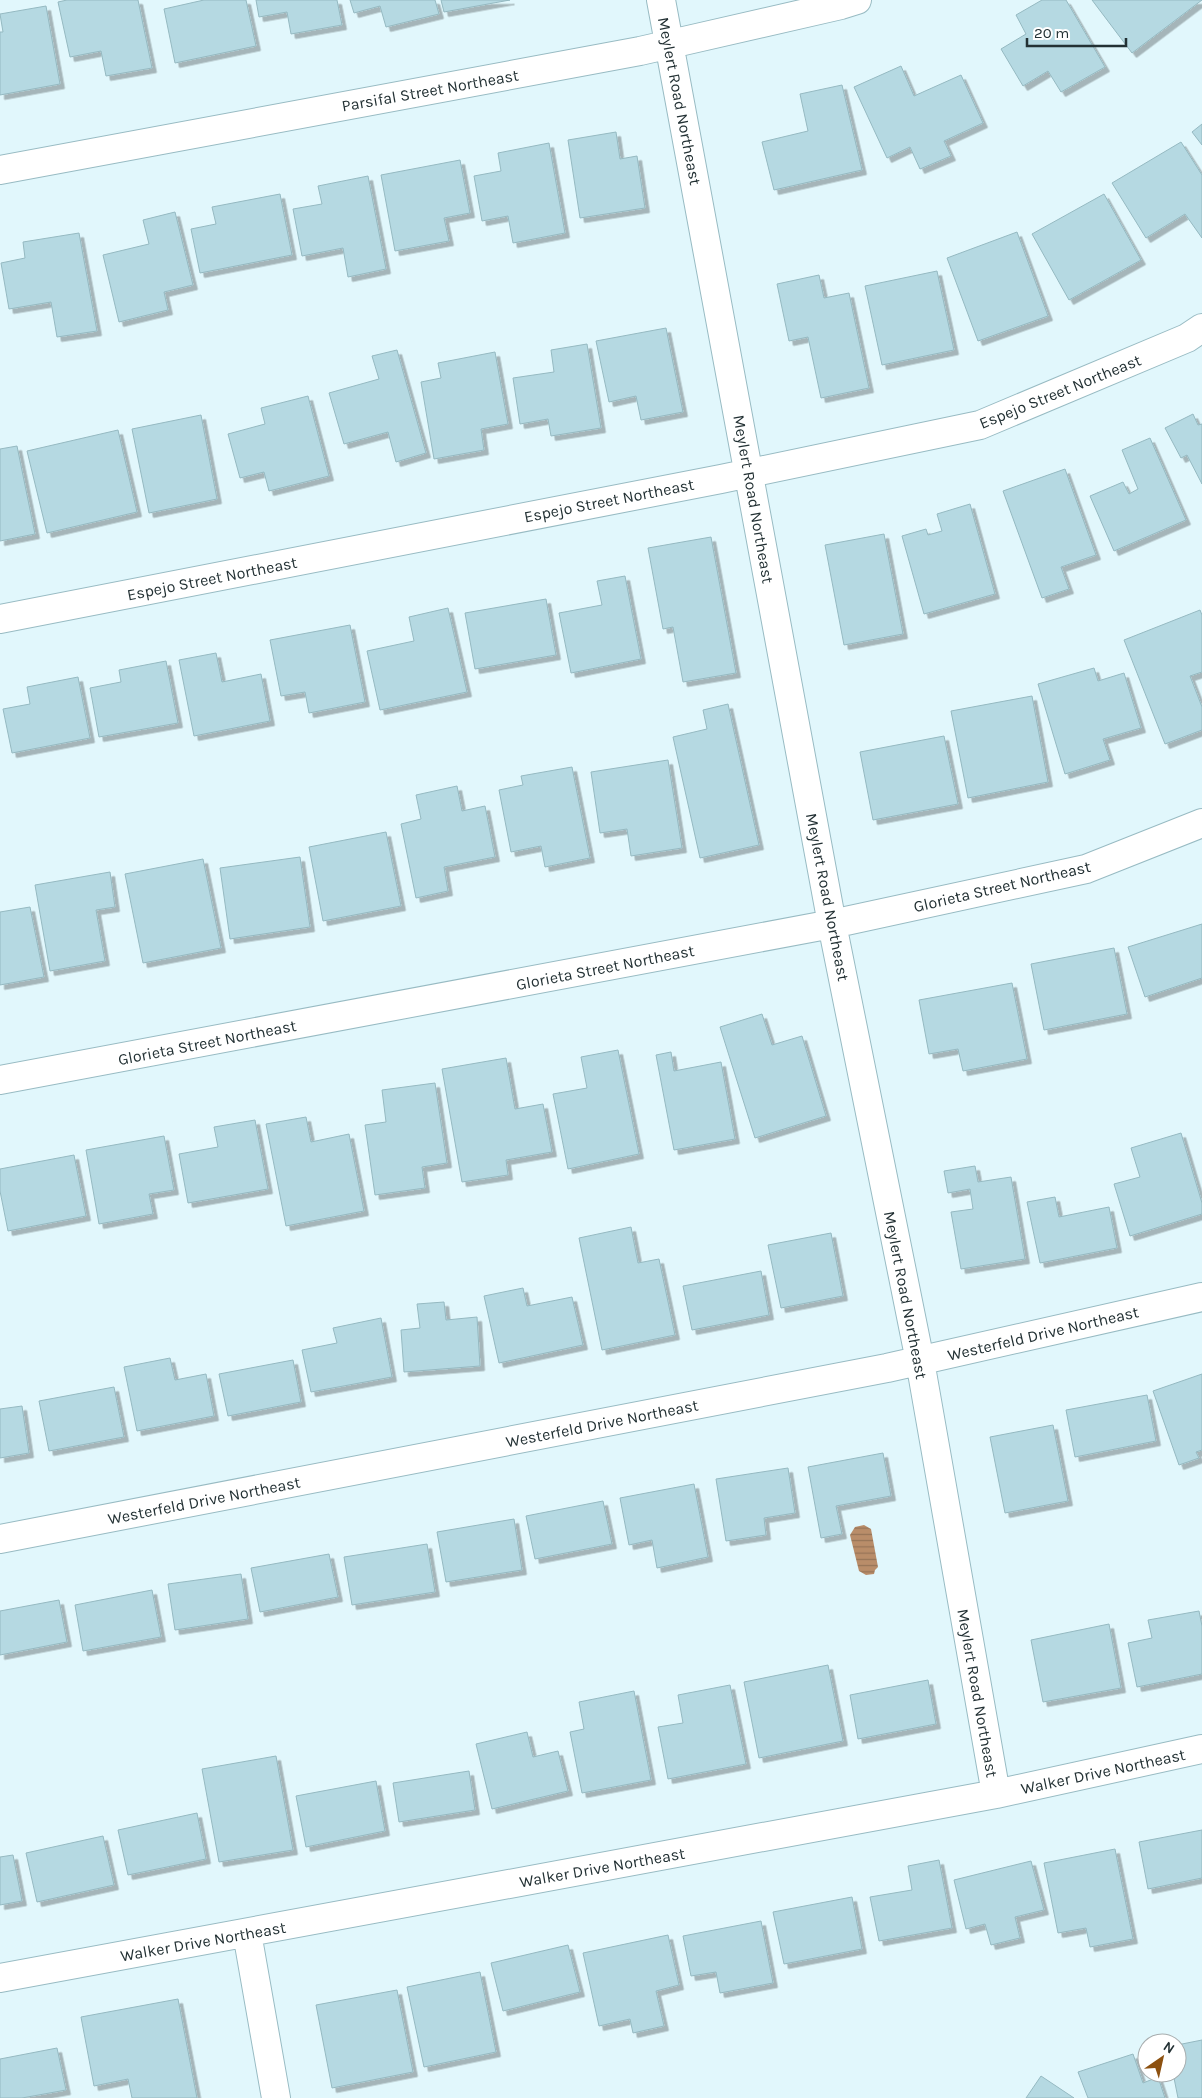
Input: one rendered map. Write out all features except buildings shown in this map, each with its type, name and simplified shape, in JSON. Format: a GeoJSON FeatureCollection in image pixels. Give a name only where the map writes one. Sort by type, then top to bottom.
{"type":"FeatureCollection","features":[{"type":"Feature","properties":{"kind":"street","name":"Meylert Road Northeast"},"geometry":{"type":"LineString","coordinates":[[661,0],[832,924],[920,1361],[996,1794]]}},
{"type":"Feature","properties":{"kind":"street","name":"Parsifal Street Northeast"},"geometry":{"type":"LineString","coordinates":[[0,170],[669,46],[840,6],[857,0]]}},
{"type":"Feature","properties":{"kind":"street","name":"Espejo Street Northeast"},"geometry":{"type":"LineString","coordinates":[[0,619],[749,473],[980,425],[1187,338],[1202,328]]}},
{"type":"Feature","properties":{"kind":"street","name":"Glorieta Street Northeast"},"geometry":{"type":"LineString","coordinates":[[0,1080],[832,924],[1086,869],[1202,823]]}},
{"type":"Feature","properties":{"kind":"street","name":"Westerfeld Drive Northeast"},"geometry":{"type":"LineString","coordinates":[[0,1540],[920,1361],[1202,1297]]}},
{"type":"Feature","properties":{"kind":"street","name":"Walker Drive Northeast"},"geometry":{"type":"LineString","coordinates":[[0,1978],[996,1794],[1202,1749]]}},
{"type":"Feature","properties":{"kind":"street"},"geometry":{"type":"LineString","coordinates":[[246,1933],[276,2098]]}},
{"type":"Feature","properties":{"kind":"shaded area"},"geometry":{"type":"Polygon","coordinates":[[[864,1525],[871,1529],[878,1567],[874,1574],[866,1575],[859,1571],[850,1535],[855,1527],[864,1525]]]}}]}
